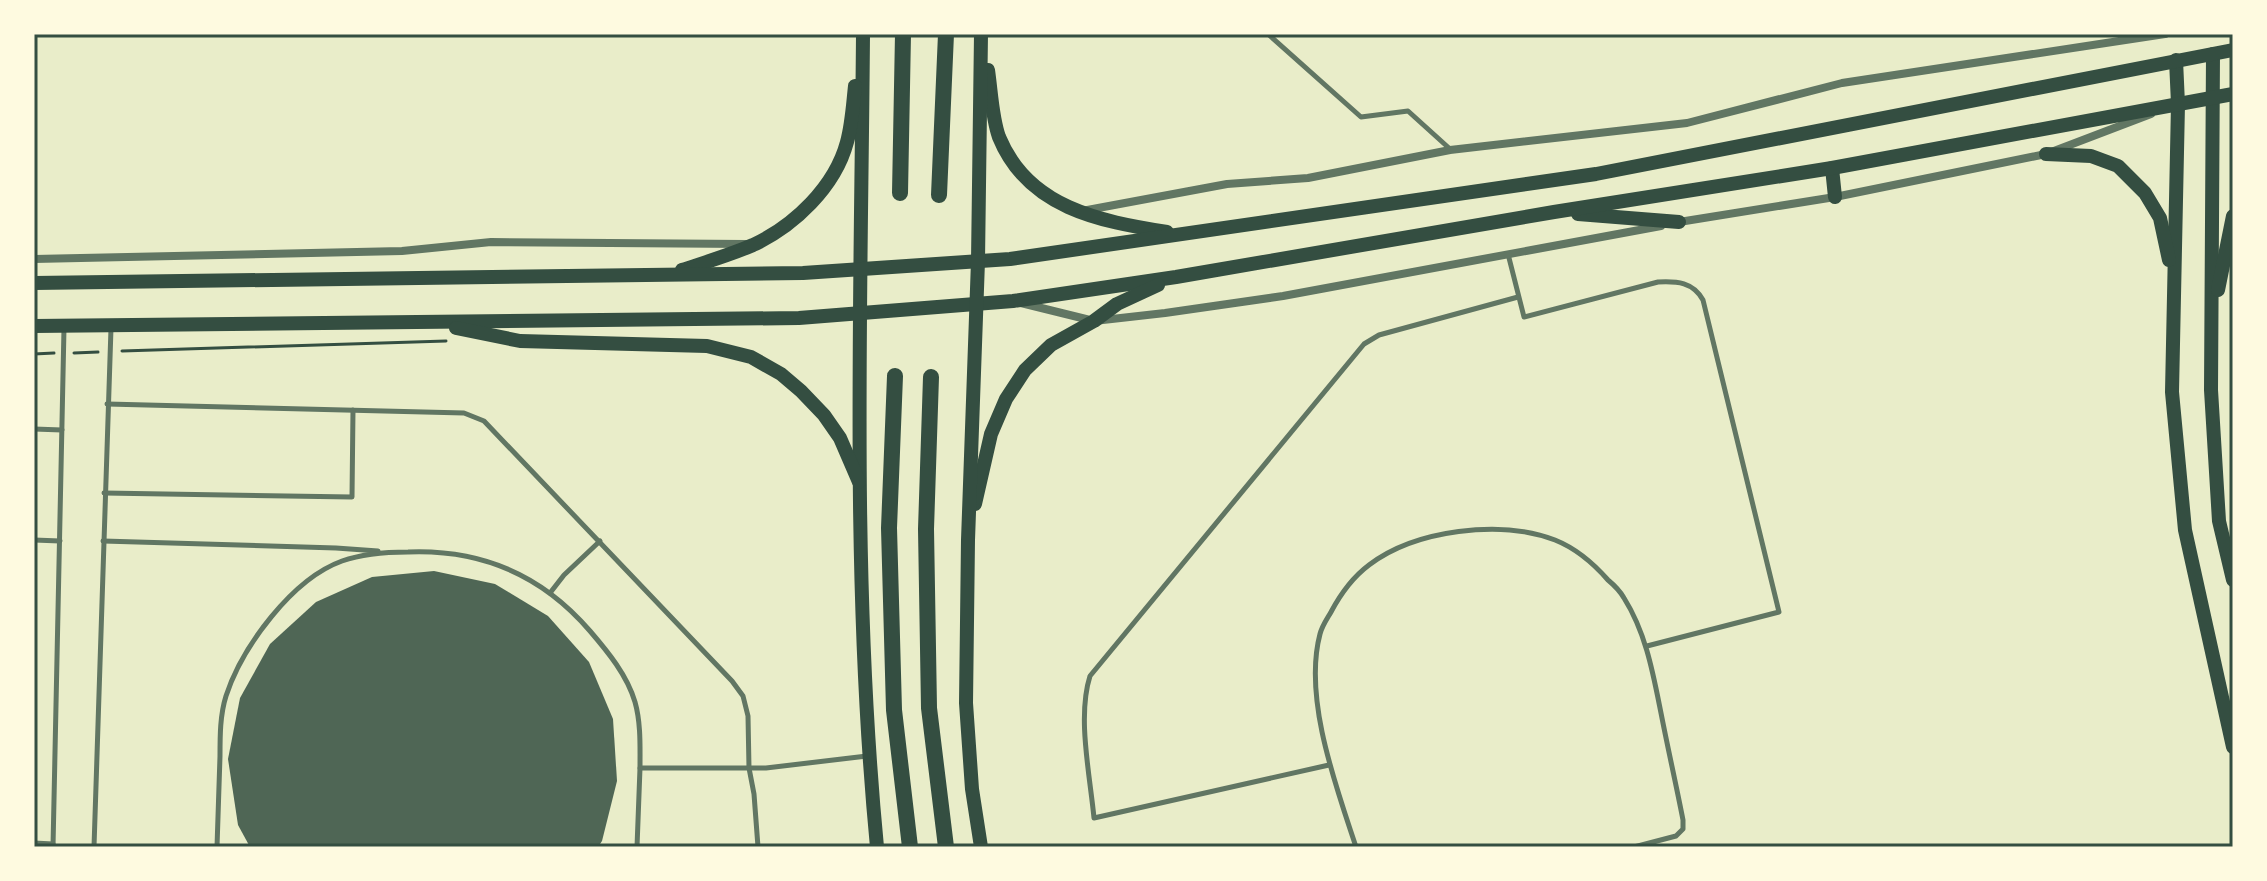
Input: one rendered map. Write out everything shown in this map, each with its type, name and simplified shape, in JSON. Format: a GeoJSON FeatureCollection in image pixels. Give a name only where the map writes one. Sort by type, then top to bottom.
{"type":"FeatureCollection","features":[{"type":"Feature","properties":{"kind":"highway"},"geometry":{"type":"LineString","coordinates":[[900,193],[903,34]]}},
{"type":"Feature","properties":{"kind":"highway"},"geometry":{"type":"LineString","coordinates":[[939,195],[946,34]]}},
{"type":"Feature","properties":{"kind":"highway"},"geometry":{"type":"LineString","coordinates":[[895,376],[889,528],[894,710],[910,847]]}},
{"type":"Feature","properties":{"kind":"highway"},"geometry":{"type":"LineString","coordinates":[[931,377],[926,529],[929,708],[946,847]]}},
{"type":"Feature","properties":{"kind":"main road"},"geometry":{"type":"LineString","coordinates":[[667,275],[755,244],[812,203],[831,179],[847,142],[862,34]]}},
{"type":"Feature","properties":{"kind":"main road"},"geometry":{"type":"LineString","coordinates":[[862,34],[860,313],[863,651],[868,756],[877,847]]}},
{"type":"Feature","properties":{"kind":"main road"},"geometry":{"type":"LineString","coordinates":[[982,34],[999,135],[1016,167],[1029,181],[1047,196],[1076,212],[1121,225],[1179,234]]}},
{"type":"Feature","properties":{"kind":"main road"},"geometry":{"type":"LineString","coordinates":[[981,847],[972,789],[966,703],[982,34]]}},
{"type":"Feature","properties":{"kind":"main road"},"geometry":{"type":"LineString","coordinates":[[34,283],[803,273],[1010,259],[1596,174],[2233,50]]}},
{"type":"Feature","properties":{"kind":"main road"},"geometry":{"type":"LineString","coordinates":[[2213,54],[2211,390],[2219,521],[2233,580]]}},
{"type":"Feature","properties":{"kind":"main road"},"geometry":{"type":"LineString","coordinates":[[2176,60],[2178,104],[2172,392],[2185,530],[2233,747]]}},
{"type":"Feature","properties":{"kind":"main road"},"geometry":{"type":"LineString","coordinates":[[34,326],[799,318],[1013,301],[1176,277],[1832,168],[2233,94]]}},
{"type":"Feature","properties":{"kind":"main road"},"geometry":{"type":"LineString","coordinates":[[2046,154],[2091,156],[2118,166],[2145,193],[2160,218],[2174,286]]}},
{"type":"Feature","properties":{"kind":"main road"},"geometry":{"type":"LineString","coordinates":[[1832,168],[1835,197]]}},
{"type":"Feature","properties":{"kind":"main road"},"geometry":{"type":"LineString","coordinates":[[1554,212],[1679,222]]}},
{"type":"Feature","properties":{"kind":"main road"},"geometry":{"type":"LineString","coordinates":[[2211,326],[2233,216]]}},
{"type":"Feature","properties":{"kind":"main road"},"geometry":{"type":"LineString","coordinates":[[968,540],[991,434],[1006,399],[1025,370],[1051,345],[1117,304],[1176,277]]}},
{"type":"Feature","properties":{"kind":"main road"},"geometry":{"type":"LineString","coordinates":[[428,322],[520,341],[707,346],[751,357],[781,374],[824,415],[840,438],[861,487]]}},
{"type":"Feature","properties":{"kind":"street"},"geometry":{"type":"LineString","coordinates":[[1076,212],[1227,184],[1308,178],[1450,150],[1687,123],[1842,83],[2165,34]]}},
{"type":"Feature","properties":{"kind":"street"},"geometry":{"type":"LineString","coordinates":[[1013,301],[1094,321],[1283,296],[1679,222],[1835,197],[2046,154],[2178,104]]}},
{"type":"Feature","properties":{"kind":"street"},"geometry":{"type":"LineString","coordinates":[[34,259],[402,251],[491,242],[755,244]]}},
{"type":"Feature","properties":{"kind":"lane"},"geometry":{"type":"LineString","coordinates":[[1268,34],[1361,117],[1408,111],[1450,150]]}},
{"type":"Feature","properties":{"kind":"lane"},"geometry":{"type":"LineString","coordinates":[[1508,254],[1524,317],[1658,282],[1679,281],[1697,289],[1703,300],[1779,612],[1647,646]]}},
{"type":"Feature","properties":{"kind":"lane"},"geometry":{"type":"LineString","coordinates":[[1329,765],[1094,818],[1084,694],[1090,676],[1364,344],[1379,335],[1518,297]]}},
{"type":"Feature","properties":{"kind":"lane"},"geometry":{"type":"LineString","coordinates":[[94,847],[111,325]]}},
{"type":"Feature","properties":{"kind":"lane"},"geometry":{"type":"LineString","coordinates":[[34,843],[53,845],[64,326]]}},
{"type":"Feature","properties":{"kind":"lane"},"geometry":{"type":"LineString","coordinates":[[107,404],[464,413],[484,421],[743,696],[748,716],[749,768],[758,847]]}},
{"type":"Feature","properties":{"kind":"lane"},"geometry":{"type":"LineString","coordinates":[[104,493],[352,497],[353,410]]}},
{"type":"Feature","properties":{"kind":"lane"},"geometry":{"type":"LineString","coordinates":[[34,429],[62,430]]}},
{"type":"Feature","properties":{"kind":"lane"},"geometry":{"type":"LineString","coordinates":[[1356,847],[1329,765],[1319,706],[1315,659],[1321,631],[1340,595],[1367,566],[1392,550],[1426,538],[1466,530],[1526,532],[1556,540],[1596,567],[1624,596],[1647,646],[1683,820],[1683,829],[1676,836],[1634,847]]}},
{"type":"Feature","properties":{"kind":"lane"},"geometry":{"type":"LineString","coordinates":[[34,540],[60,541]]}},
{"type":"Feature","properties":{"kind":"lane"},"geometry":{"type":"LineString","coordinates":[[103,541],[426,551],[487,561],[518,572],[573,611],[621,669],[635,702],[640,733],[637,847]]}},
{"type":"Feature","properties":{"kind":"lane"},"geometry":{"type":"LineString","coordinates":[[550,593],[600,541]]}},
{"type":"Feature","properties":{"kind":"lane"},"geometry":{"type":"LineString","coordinates":[[217,847],[221,720],[226,697],[240,664],[263,627],[293,594],[319,573],[343,561],[387,552]]}},
{"type":"Feature","properties":{"kind":"lane"},"geometry":{"type":"LineString","coordinates":[[640,768],[766,768],[868,756]]}},
{"type":"Feature","properties":{"kind":"path"},"geometry":{"type":"LineString","coordinates":[[34,354],[457,341]]}},
{"type":"Feature","properties":{"kind":"building"},"geometry":{"type":"Polygon","coordinates":[[[434,571],[495,584],[548,616],[589,662],[613,719],[617,781],[598,847],[250,847],[238,825],[228,759],[240,698],[270,644],[316,602],[372,577],[434,571]]]}}]}
